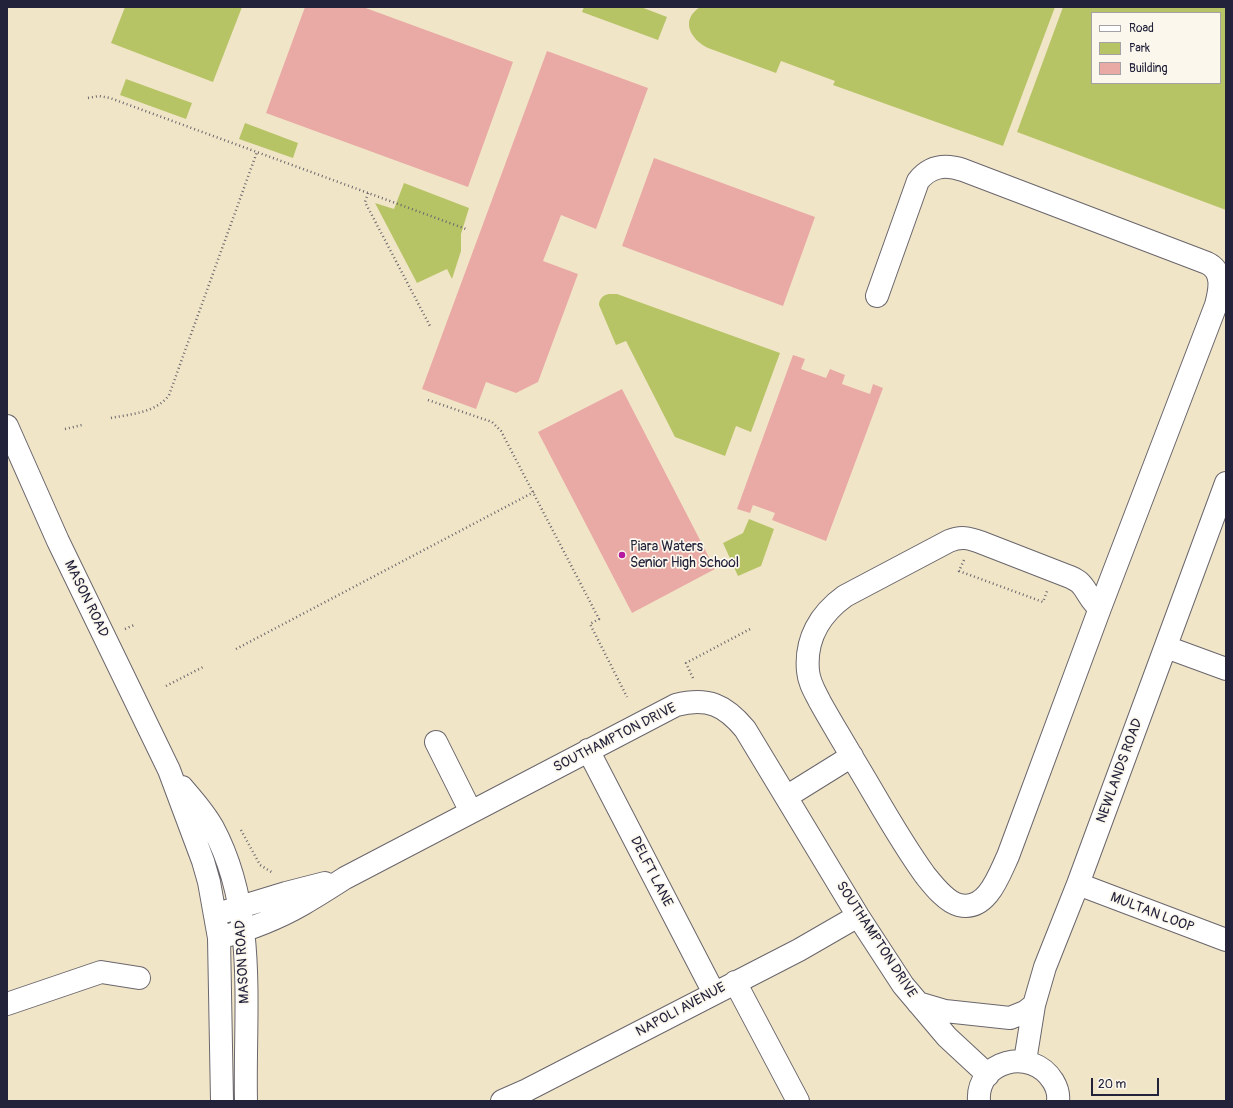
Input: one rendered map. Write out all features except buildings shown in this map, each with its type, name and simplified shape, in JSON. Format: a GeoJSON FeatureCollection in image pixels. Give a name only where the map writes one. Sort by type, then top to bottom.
{"type":"FeatureCollection","features":[{"type":"Feature","properties":{"kind":"street"},"geometry":{"type":"LineString","coordinates":[[876,296],[918,181],[932,169],[944,166],[963,170],[1195,258],[1211,265],[1217,271],[1220,282],[1220,290],[1216,305],[1100,608],[1008,856],[995,884],[985,897],[967,906],[958,905],[949,901],[926,876],[907,848],[830,721],[810,684],[808,670],[809,648],[817,625],[824,614],[845,596],[950,540],[962,538],[980,542],[1078,581],[1084,588],[1092,603],[1100,608]]}},
{"type":"Feature","properties":{"kind":"street","name":"MASON ROAD"},"geometry":{"type":"LineString","coordinates":[[7,426],[58,541],[169,770],[210,882],[220,938],[222,1101]]}},
{"type":"Feature","properties":{"kind":"street","name":"NEWLANDS ROAD"},"geometry":{"type":"LineString","coordinates":[[1025,1061],[1034,1005],[1045,967],[1078,884],[1226,483]]}},
{"type":"Feature","properties":{"kind":"street"},"geometry":{"type":"LineString","coordinates":[[1166,646],[1226,669]]}},
{"type":"Feature","properties":{"kind":"street","name":"SOUTHAMPTON DRIVE"},"geometry":{"type":"LineString","coordinates":[[220,938],[244,931],[302,905],[345,878],[676,705],[694,702],[712,703],[724,709],[735,718],[745,730],[858,916],[903,985],[947,1037],[988,1075]]}},
{"type":"Feature","properties":{"kind":"street"},"geometry":{"type":"LineString","coordinates":[[436,742],[472,812]]}},
{"type":"Feature","properties":{"kind":"street","name":"DELFT LANE"},"geometry":{"type":"LineString","coordinates":[[588,750],[714,993]]}},
{"type":"Feature","properties":{"kind":"street"},"geometry":{"type":"LineString","coordinates":[[786,797],[852,756]]}},
{"type":"Feature","properties":{"kind":"street","name":"MASON ROAD"},"geometry":{"type":"LineString","coordinates":[[169,770],[208,820],[213,829],[225,854],[240,908],[244,931],[246,961],[246,1093]]}},
{"type":"Feature","properties":{"kind":"street","name":"SOUTHAMPTON DRIVE"},"geometry":{"type":"LineString","coordinates":[[216,914],[240,908],[282,894],[345,878]]}},
{"type":"Feature","properties":{"kind":"street","name":"MULTAN LOOP"},"geometry":{"type":"LineString","coordinates":[[1078,884],[1226,940]]}},
{"type":"Feature","properties":{"kind":"street","name":"NAPOLI AVENUE"},"geometry":{"type":"LineString","coordinates":[[502,1101],[534,1087],[799,950],[858,916]]}},
{"type":"Feature","properties":{"kind":"street"},"geometry":{"type":"LineString","coordinates":[[7,1004],[101,972],[139,978]]}},
{"type":"Feature","properties":{"kind":"street"},"geometry":{"type":"LineString","coordinates":[[735,982],[798,1101]]}},
{"type":"Feature","properties":{"kind":"street","name":"SOUTHAMPTON DRIVE"},"geometry":{"type":"LineString","coordinates":[[918,1003],[945,1011],[1010,1018],[1025,1012],[1034,1005]]}},
{"type":"Feature","properties":{"kind":"street"},"geometry":{"type":"LineString","coordinates":[[979,1101],[982,1085],[988,1075],[998,1066],[1011,1061],[1025,1061],[1038,1065],[1048,1074],[1056,1085],[1058,1101]]}},
{"type":"Feature","properties":{"kind":"street"},"geometry":{"type":"LineString","coordinates":[[246,1093],[263,1101]]}},
{"type":"Feature","properties":{"kind":"path"},"geometry":{"type":"LineString","coordinates":[[88,98],[99,96],[110,98],[466,229]]}},
{"type":"Feature","properties":{"kind":"path"},"geometry":{"type":"LineString","coordinates":[[111,418],[150,410],[164,402],[169,395],[258,152]]}},
{"type":"Feature","properties":{"kind":"path"},"geometry":{"type":"LineString","coordinates":[[368,193],[365,202],[430,326]]}},
{"type":"Feature","properties":{"kind":"path"},"geometry":{"type":"LineString","coordinates":[[428,400],[492,422],[501,431],[599,619],[590,624],[627,697]]}},
{"type":"Feature","properties":{"kind":"path"},"geometry":{"type":"LineString","coordinates":[[65,429],[82,425]]}},
{"type":"Feature","properties":{"kind":"path"},"geometry":{"type":"LineString","coordinates":[[236,649],[534,492]]}},
{"type":"Feature","properties":{"kind":"path"},"geometry":{"type":"LineString","coordinates":[[967,554],[960,571],[1043,602],[1048,590]]}},
{"type":"Feature","properties":{"kind":"path"},"geometry":{"type":"LineString","coordinates":[[693,678],[686,663],[752,628]]}},
{"type":"Feature","properties":{"kind":"path"},"geometry":{"type":"LineString","coordinates":[[166,686],[205,666]]}},
{"type":"Feature","properties":{"kind":"path"},"geometry":{"type":"LineString","coordinates":[[213,829],[235,819],[260,865],[276,875],[282,894]]}},
{"type":"Feature","properties":{"kind":"green space"},"geometry":{"type":"Polygon","coordinates":[[[125,7],[242,7],[213,82],[111,43],[125,7]]]}},
{"type":"Feature","properties":{"kind":"green space"},"geometry":{"type":"Polygon","coordinates":[[[584,7],[641,7],[667,17],[658,40],[582,12],[584,7]]]}},
{"type":"Feature","properties":{"kind":"green space"},"geometry":{"type":"Polygon","coordinates":[[[700,7],[1055,7],[1003,146],[833,85],[835,81],[781,61],[776,73],[708,48],[696,40],[690,29],[690,18],[700,7]]]}},
{"type":"Feature","properties":{"kind":"green space"},"geometry":{"type":"Polygon","coordinates":[[[1063,7],[1226,7],[1226,210],[1017,132],[1063,7]]]}},
{"type":"Feature","properties":{"kind":"green space"},"geometry":{"type":"Polygon","coordinates":[[[126,79],[192,103],[186,119],[120,95],[126,79]]]}},
{"type":"Feature","properties":{"kind":"green space"},"geometry":{"type":"Polygon","coordinates":[[[245,123],[298,143],[293,158],[239,139],[245,123]]]}},
{"type":"Feature","properties":{"kind":"green space"},"geometry":{"type":"Polygon","coordinates":[[[404,183],[469,208],[461,234],[461,251],[452,279],[447,269],[417,283],[375,203],[394,209],[404,183]]]}},
{"type":"Feature","properties":{"kind":"green space"},"geometry":{"type":"Polygon","coordinates":[[[609,294],[617,294],[780,353],[751,432],[736,426],[725,456],[675,437],[626,341],[616,345],[599,305],[602,298],[609,294]]]}},
{"type":"Feature","properties":{"kind":"green space"},"geometry":{"type":"Polygon","coordinates":[[[749,519],[774,529],[761,566],[738,576],[723,543],[743,533],[749,519]]]}},
{"type":"Feature","properties":{"kind":"place","name":"Piara Waters Senior High School"},"geometry":{"type":"Point","coordinates":[622,555]}}]}
